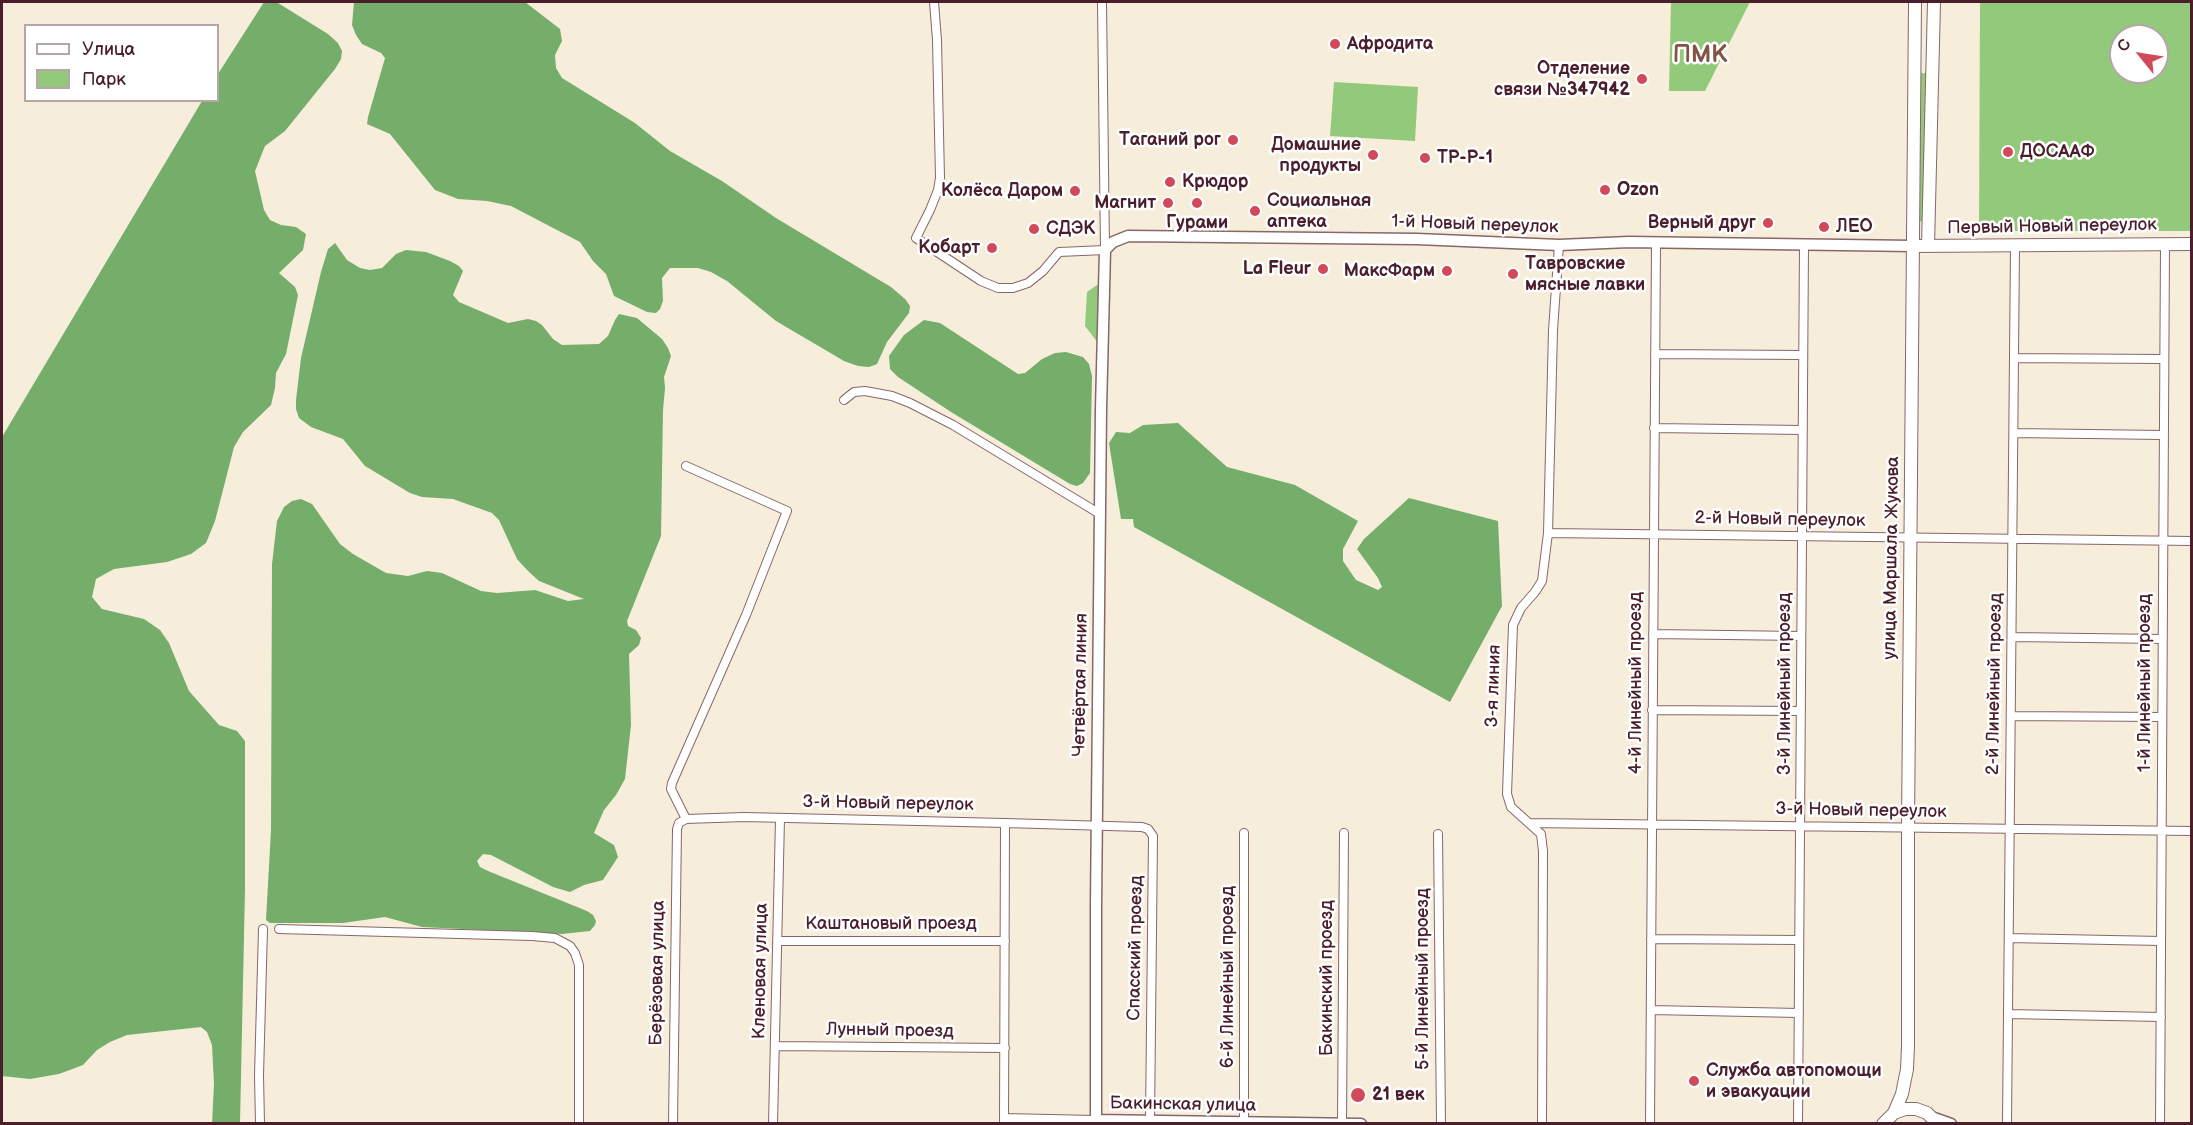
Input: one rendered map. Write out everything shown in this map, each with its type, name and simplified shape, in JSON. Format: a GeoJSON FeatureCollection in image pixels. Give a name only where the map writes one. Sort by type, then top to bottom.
{"type":"FeatureCollection","features":[{"type":"Feature","properties":{"kind":"main road","name":"улица Маршала Жукова"},"geometry":{"type":"LineString","coordinates":[[1884,1120],[1902,1094],[1907,1069],[1915,2]]}},
{"type":"Feature","properties":{"kind":"main road"},"geometry":{"type":"LineString","coordinates":[[1928,246],[1934,2]]}},
{"type":"Feature","properties":{"kind":"main road"},"geometry":{"type":"LineString","coordinates":[[1914,63],[1933,64]]}},
{"type":"Feature","properties":{"kind":"main road","name":"Первый Новый переулок"},"geometry":{"type":"LineString","coordinates":[[1913,246],[2192,244]]}},
{"type":"Feature","properties":{"kind":"main road"},"geometry":{"type":"LineString","coordinates":[[1884,1120],[1905,1109],[1916,1109],[1936,1121]]}},
{"type":"Feature","properties":{"kind":"street","name":"1-й Новый переулок"},"geometry":{"type":"LineString","coordinates":[[934,2],[940,178],[934,200],[916,238],[981,281],[998,288],[1013,288],[1028,283],[1043,272],[1059,252],[1105,250],[1113,242],[1128,236],[1416,239],[1559,244],[1913,246]]}},
{"type":"Feature","properties":{"kind":"street"},"geometry":{"type":"LineString","coordinates":[[1102,2],[1105,250]]}},
{"type":"Feature","properties":{"kind":"street","name":"4-й Линейный проезд"},"geometry":{"type":"LineString","coordinates":[[1650,1124],[1656,243]]}},
{"type":"Feature","properties":{"kind":"street","name":"3-я линия"},"geometry":{"type":"LineString","coordinates":[[1542,1124],[1543,850],[1541,834],[1511,807],[1507,794],[1513,625],[1521,608],[1542,581],[1548,533],[1553,330],[1559,244]]}},
{"type":"Feature","properties":{"kind":"street","name":"1-й Линейный проезд"},"geometry":{"type":"LineString","coordinates":[[2160,1124],[2165,244]]}},
{"type":"Feature","properties":{"kind":"street","name":"3-й Линейный проезд"},"geometry":{"type":"LineString","coordinates":[[1798,1124],[1804,245]]}},
{"type":"Feature","properties":{"kind":"street","name":"2-й Линейный проезд"},"geometry":{"type":"LineString","coordinates":[[2007,1124],[2015,246]]}},
{"type":"Feature","properties":{"kind":"street","name":"Четвёртая линия"},"geometry":{"type":"LineString","coordinates":[[1095,1122],[1100,514],[1105,250]]}},
{"type":"Feature","properties":{"kind":"street"},"geometry":{"type":"LineString","coordinates":[[1654,354],[1803,355]]}},
{"type":"Feature","properties":{"kind":"street"},"geometry":{"type":"LineString","coordinates":[[2014,357],[2163,359]]}},
{"type":"Feature","properties":{"kind":"street"},"geometry":{"type":"LineString","coordinates":[[844,400],[854,392],[865,391],[892,396],[910,403],[953,425],[1100,514]]}},
{"type":"Feature","properties":{"kind":"street"},"geometry":{"type":"LineString","coordinates":[[1654,428],[1803,430]]}},
{"type":"Feature","properties":{"kind":"street"},"geometry":{"type":"LineString","coordinates":[[2014,433],[2163,435]]}},
{"type":"Feature","properties":{"kind":"street"},"geometry":{"type":"LineString","coordinates":[[683,821],[671,789],[672,783],[746,615],[787,511],[686,466]]}},
{"type":"Feature","properties":{"kind":"street","name":"2-й Новый переулок"},"geometry":{"type":"LineString","coordinates":[[1548,533],[2192,541]]}},
{"type":"Feature","properties":{"kind":"street"},"geometry":{"type":"LineString","coordinates":[[1653,634],[1801,636]]}},
{"type":"Feature","properties":{"kind":"street"},"geometry":{"type":"LineString","coordinates":[[2012,637],[2162,639]]}},
{"type":"Feature","properties":{"kind":"street"},"geometry":{"type":"LineString","coordinates":[[1652,710],[1801,711]]}},
{"type":"Feature","properties":{"kind":"street"},"geometry":{"type":"LineString","coordinates":[[2011,716],[2162,717]]}},
{"type":"Feature","properties":{"kind":"street","name":"3-й Новый переулок"},"geometry":{"type":"LineString","coordinates":[[683,821],[744,817],[1097,827]]}},
{"type":"Feature","properties":{"kind":"street","name":"Кленовая улица"},"geometry":{"type":"LineString","coordinates":[[773,1124],[780,819]]}},
{"type":"Feature","properties":{"kind":"street","name":"Берёзовая улица"},"geometry":{"type":"LineString","coordinates":[[673,1124],[676,836],[683,821]]}},
{"type":"Feature","properties":{"kind":"street"},"geometry":{"type":"LineString","coordinates":[[1004,1121],[1005,823]]}},
{"type":"Feature","properties":{"kind":"street","name":"3-й Новый переулок"},"geometry":{"type":"LineString","coordinates":[[1530,823],[2192,831]]}},
{"type":"Feature","properties":{"kind":"street","name":"Спасский проезд"},"geometry":{"type":"LineString","coordinates":[[1097,827],[1142,827],[1148,829],[1153,836],[1150,1121]]}},
{"type":"Feature","properties":{"kind":"street","name":"6-й Линейный проезд"},"geometry":{"type":"LineString","coordinates":[[1244,833],[1244,1122]]}},
{"type":"Feature","properties":{"kind":"street","name":"Бакинский проезд"},"geometry":{"type":"LineString","coordinates":[[1342,1123],[1344,833]]}},
{"type":"Feature","properties":{"kind":"street","name":"5-й Линейный проезд"},"geometry":{"type":"LineString","coordinates":[[1438,834],[1441,1124]]}},
{"type":"Feature","properties":{"kind":"street"},"geometry":{"type":"LineString","coordinates":[[260,1124],[263,929]]}},
{"type":"Feature","properties":{"kind":"street"},"geometry":{"type":"LineString","coordinates":[[279,929],[428,932],[555,939],[570,946],[579,965],[579,1124]]}},
{"type":"Feature","properties":{"kind":"street"},"geometry":{"type":"LineString","coordinates":[[2009,938],[2161,941]]}},
{"type":"Feature","properties":{"kind":"street"},"geometry":{"type":"LineString","coordinates":[[1651,939],[1799,940]]}},
{"type":"Feature","properties":{"kind":"street","name":"Каштановый проезд"},"geometry":{"type":"LineString","coordinates":[[778,941],[1005,941]]}},
{"type":"Feature","properties":{"kind":"street"},"geometry":{"type":"LineString","coordinates":[[1651,1010],[1799,1012]]}},
{"type":"Feature","properties":{"kind":"street"},"geometry":{"type":"LineString","coordinates":[[2008,1014],[2161,1017]]}},
{"type":"Feature","properties":{"kind":"street","name":"Лунный проезд"},"geometry":{"type":"LineString","coordinates":[[776,1046],[1005,1048]]}},
{"type":"Feature","properties":{"kind":"street","name":"Бакинская улица"},"geometry":{"type":"LineString","coordinates":[[1004,1121],[1361,1124]]}},
{"type":"Feature","properties":{"kind":"street"},"geometry":{"type":"LineString","coordinates":[[1936,1121],[1951,1124]]}},
{"type":"Feature","properties":{"kind":"green space"},"geometry":{"type":"Polygon","coordinates":[[[264,2],[278,3],[328,34],[338,43],[342,51],[341,59],[335,69],[285,131],[265,146],[255,171],[264,210],[270,220],[281,225],[296,227],[306,234],[303,250],[279,273],[295,287],[298,295],[286,354],[276,373],[271,405],[243,432],[234,447],[215,521],[206,543],[191,554],[167,562],[114,569],[96,579],[92,597],[102,609],[144,619],[160,630],[169,643],[189,691],[219,725],[237,731],[245,741],[245,889],[240,1123],[212,1124],[214,1084],[212,1045],[207,1032],[201,1027],[127,1035],[97,1050],[83,1065],[59,1074],[30,1079],[2,1076],[2,437],[201,102],[219,102],[219,72],[264,2]]]}},
{"type":"Feature","properties":{"kind":"green space"},"geometry":{"type":"Polygon","coordinates":[[[354,2],[525,2],[560,29],[562,41],[555,55],[556,68],[562,78],[635,123],[670,151],[891,287],[910,306],[909,313],[887,342],[877,364],[869,367],[844,361],[776,321],[727,281],[698,268],[670,268],[662,278],[663,301],[656,313],[647,312],[614,296],[606,274],[593,261],[580,242],[511,206],[487,201],[458,199],[435,190],[390,134],[367,124],[385,58],[381,53],[362,44],[356,35],[352,25],[354,2]]]}},
{"type":"Feature","properties":{"kind":"green space"},"geometry":{"type":"Polygon","coordinates":[[[1671,2],[1750,2],[1705,91],[1669,91],[1671,2]]]}},
{"type":"Feature","properties":{"kind":"green space"},"geometry":{"type":"Polygon","coordinates":[[[1980,2],[2191,2],[2191,231],[1979,231],[1980,2]]]}},
{"type":"Feature","properties":{"kind":"green space"},"geometry":{"type":"Polygon","coordinates":[[[1917,73],[1928,73],[1926,222],[1917,221],[1917,73]]]}},
{"type":"Feature","properties":{"kind":"green space"},"geometry":{"type":"Polygon","coordinates":[[[1334,82],[1418,87],[1415,141],[1330,136],[1334,82]]]}},
{"type":"Feature","properties":{"kind":"green space"},"geometry":{"type":"Polygon","coordinates":[[[335,243],[347,260],[360,268],[370,270],[382,268],[396,254],[406,250],[426,252],[450,261],[463,271],[453,295],[459,302],[508,323],[528,319],[536,321],[562,345],[599,344],[608,336],[619,314],[637,318],[662,339],[671,356],[664,377],[661,536],[627,621],[628,626],[636,630],[641,638],[639,645],[629,654],[631,725],[625,779],[604,810],[594,833],[614,845],[618,857],[603,880],[570,892],[553,887],[491,855],[483,854],[477,861],[480,867],[488,871],[587,911],[596,921],[590,931],[562,934],[422,927],[385,917],[343,923],[270,923],[266,920],[271,830],[272,564],[277,521],[284,507],[292,501],[301,499],[312,504],[340,544],[386,573],[408,576],[427,571],[442,573],[481,591],[497,593],[535,590],[568,601],[584,599],[539,581],[528,571],[517,559],[499,520],[492,513],[453,499],[422,497],[410,493],[365,466],[343,439],[311,427],[299,418],[296,400],[301,358],[321,272],[328,249],[335,243]]]}},
{"type":"Feature","properties":{"kind":"green space"},"geometry":{"type":"Polygon","coordinates":[[[1100,283],[1098,343],[1085,326],[1087,292],[1100,283]]]}},
{"type":"Feature","properties":{"kind":"green space"},"geometry":{"type":"Polygon","coordinates":[[[924,320],[940,323],[1018,374],[1025,373],[1042,359],[1055,353],[1066,352],[1083,357],[1089,364],[1092,376],[1090,473],[1083,483],[1077,486],[1070,484],[951,412],[898,377],[890,369],[889,356],[904,335],[924,320]]]}},
{"type":"Feature","properties":{"kind":"green space"},"geometry":{"type":"Polygon","coordinates":[[[1178,423],[1227,467],[1295,485],[1358,521],[1343,549],[1343,561],[1356,580],[1378,590],[1382,587],[1378,578],[1357,549],[1364,539],[1409,498],[1498,521],[1502,606],[1450,702],[1134,527],[1133,519],[1121,519],[1109,443],[1116,432],[1130,433],[1143,425],[1178,423]]]}},
{"type":"Feature","properties":{"kind":"place","name":"Афродита"},"geometry":{"type":"Point","coordinates":[1335,44]}},
{"type":"Feature","properties":{"kind":"place","name":"Отделение связи №347942"},"geometry":{"type":"Point","coordinates":[1642,79]}},
{"type":"Feature","properties":{"kind":"place","name":"Таганий рог"},"geometry":{"type":"Point","coordinates":[1233,140]}},
{"type":"Feature","properties":{"kind":"place","name":"ДОСААФ"},"geometry":{"type":"Point","coordinates":[2008,152]}},
{"type":"Feature","properties":{"kind":"place","name":"Домашние продукты"},"geometry":{"type":"Point","coordinates":[1373,155]}},
{"type":"Feature","properties":{"kind":"place","name":"ТР-Р-1"},"geometry":{"type":"Point","coordinates":[1425,158]}},
{"type":"Feature","properties":{"kind":"place","name":"Крюдор"},"geometry":{"type":"Point","coordinates":[1170,182]}},
{"type":"Feature","properties":{"kind":"place","name":"Ozon"},"geometry":{"type":"Point","coordinates":[1605,190]}},
{"type":"Feature","properties":{"kind":"place","name":"Колёса Даром"},"geometry":{"type":"Point","coordinates":[1075,191]}},
{"type":"Feature","properties":{"kind":"place","name":"Магнит"},"geometry":{"type":"Point","coordinates":[1168,203]}},
{"type":"Feature","properties":{"kind":"place","name":"Гурами"},"geometry":{"type":"Point","coordinates":[1197,203]}},
{"type":"Feature","properties":{"kind":"place","name":"Социальная аптека"},"geometry":{"type":"Point","coordinates":[1255,211]}},
{"type":"Feature","properties":{"kind":"place","name":"Верный друг"},"geometry":{"type":"Point","coordinates":[1768,223]}},
{"type":"Feature","properties":{"kind":"place","name":"ЛЕО"},"geometry":{"type":"Point","coordinates":[1824,227]}},
{"type":"Feature","properties":{"kind":"place","name":"СДЭК"},"geometry":{"type":"Point","coordinates":[1034,229]}},
{"type":"Feature","properties":{"kind":"place","name":"Кобарт"},"geometry":{"type":"Point","coordinates":[992,248]}},
{"type":"Feature","properties":{"kind":"place","name":"La Fleur"},"geometry":{"type":"Point","coordinates":[1323,269]}},
{"type":"Feature","properties":{"kind":"place","name":"МаксФарм"},"geometry":{"type":"Point","coordinates":[1447,271]}},
{"type":"Feature","properties":{"kind":"place","name":"Тавровские мясные лавки"},"geometry":{"type":"Point","coordinates":[1513,274]}},
{"type":"Feature","properties":{"kind":"place","name":"Служба автопомощи и эвакуации"},"geometry":{"type":"Point","coordinates":[1694,1081]}},
{"type":"Feature","properties":{"kind":"place","name":"21 век"},"geometry":{"type":"Point","coordinates":[1358,1095]}},
{"type":"Feature","properties":{"kind":"district","name":"ПМК"},"geometry":{"type":"Point","coordinates":[1700,56]}}]}
